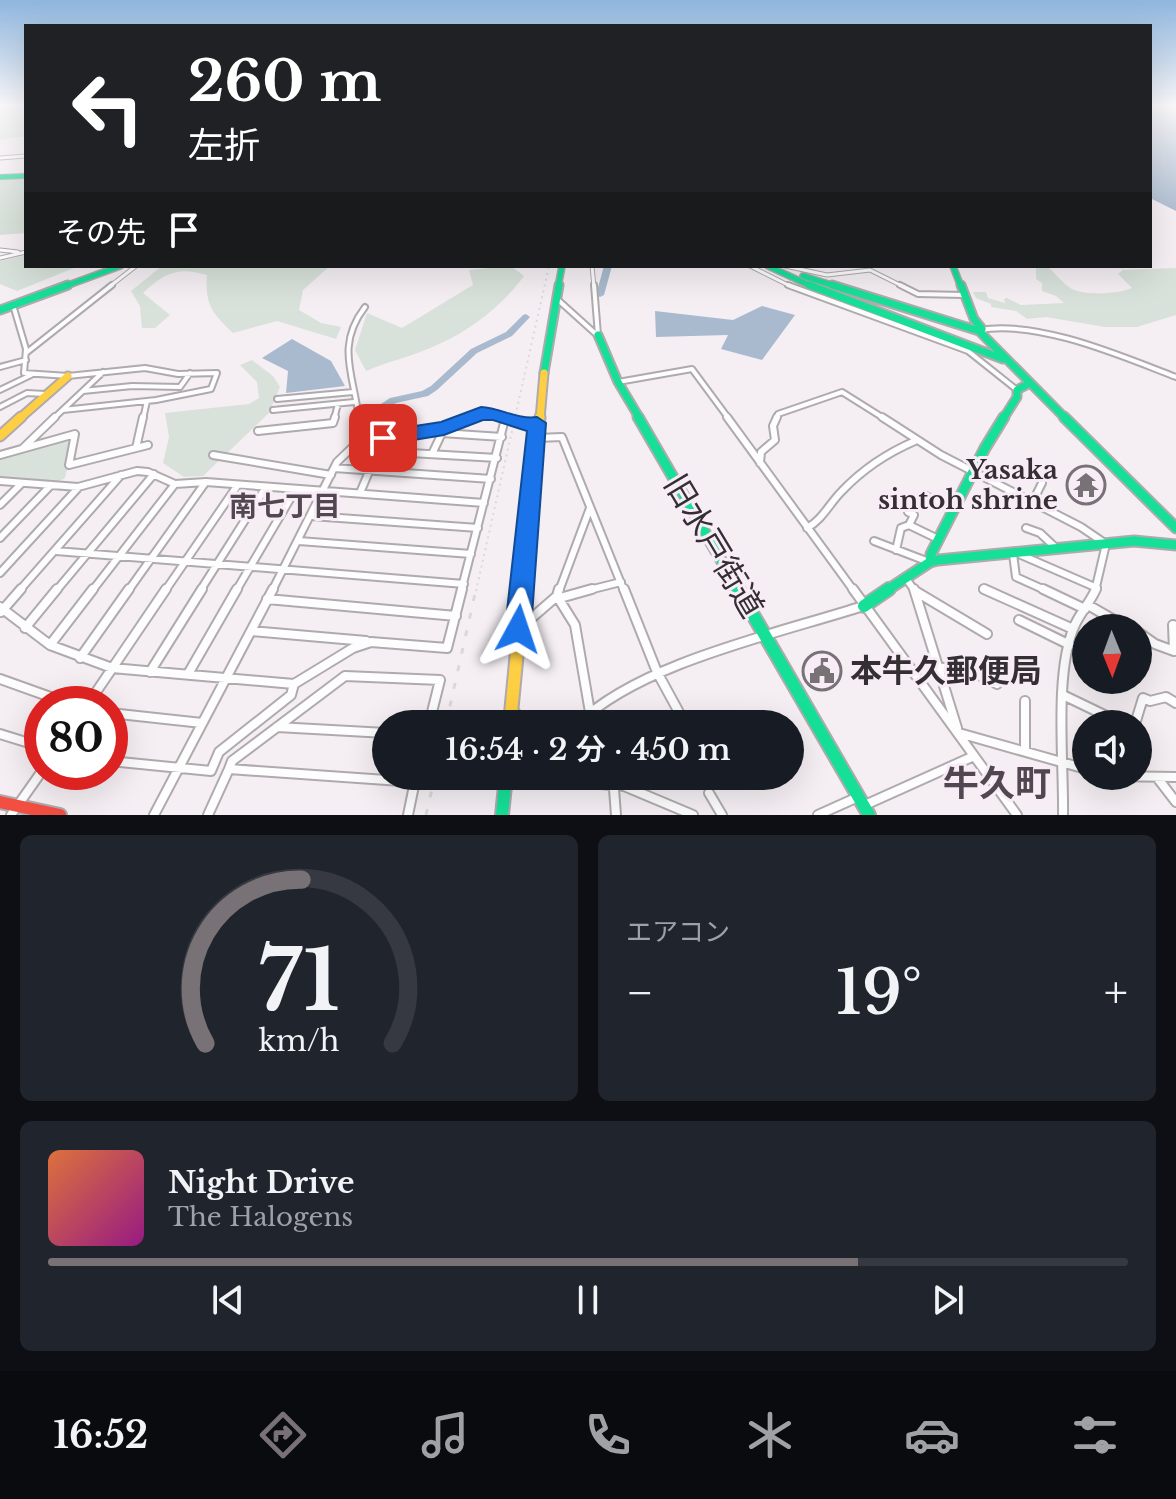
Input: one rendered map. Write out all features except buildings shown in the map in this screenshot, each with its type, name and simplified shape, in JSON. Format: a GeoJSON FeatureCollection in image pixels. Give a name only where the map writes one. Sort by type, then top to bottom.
{"type":"FeatureCollection","features":[{"type":"Feature","properties":{"kind":"main road"},"geometry":{"type":"LineString","coordinates":[[0,177],[24,176]]}},
{"type":"Feature","properties":{"kind":"main road"},"geometry":{"type":"LineString","coordinates":[[1,309],[115,268]]}},
{"type":"Feature","properties":{"kind":"main road"},"geometry":{"type":"LineString","coordinates":[[512,710],[537,423],[562,268]]}},
{"type":"Feature","properties":{"kind":"main road"},"geometry":{"type":"LineString","coordinates":[[772,268],[826,293],[1003,359]]}},
{"type":"Feature","properties":{"kind":"main road"},"geometry":{"type":"LineString","coordinates":[[781,268],[980,330]]}},
{"type":"Feature","properties":{"kind":"main road"},"geometry":{"type":"LineString","coordinates":[[954,268],[980,330],[1003,359],[1127,475],[1176,528]]}},
{"type":"Feature","properties":{"kind":"main road","name":"旧水戸街道"},"geometry":{"type":"LineString","coordinates":[[598,335],[618,382],[869,815]]}},
{"type":"Feature","properties":{"kind":"main road"},"geometry":{"type":"LineString","coordinates":[[0,436],[68,376]]}},
{"type":"Feature","properties":{"kind":"main road"},"geometry":{"type":"LineString","coordinates":[[930,562],[938,539],[973,471],[1017,397],[1017,390],[1028,384]]}},
{"type":"Feature","properties":{"kind":"main road"},"geometry":{"type":"LineString","coordinates":[[864,606],[930,562],[1134,541],[1176,545]]}},
{"type":"Feature","properties":{"kind":"main road"},"geometry":{"type":"LineString","coordinates":[[502,815],[506,790]]}},
{"type":"Feature","properties":{"kind":"main road"},"geometry":{"type":"LineString","coordinates":[[0,802],[14,811],[60,815]]}},
{"type":"Feature","properties":{"kind":"street"},"geometry":{"type":"LineString","coordinates":[[0,158],[24,156]]}},
{"type":"Feature","properties":{"kind":"street"},"geometry":{"type":"LineString","coordinates":[[0,250],[24,252]]}},
{"type":"Feature","properties":{"kind":"street"},"geometry":{"type":"LineString","coordinates":[[0,258],[24,252]]}},
{"type":"Feature","properties":{"kind":"street"},"geometry":{"type":"LineString","coordinates":[[0,367],[27,356],[134,268]]}},
{"type":"Feature","properties":{"kind":"street","name":"旧水戸街道"},"geometry":{"type":"LineString","coordinates":[[592,268],[598,335]]}},
{"type":"Feature","properties":{"kind":"street"},"geometry":{"type":"LineString","coordinates":[[754,268],[794,288],[968,351],[987,365],[991,373],[1017,390]]}},
{"type":"Feature","properties":{"kind":"street"},"geometry":{"type":"LineString","coordinates":[[791,268],[807,273],[848,277],[870,270],[918,294],[964,295]]}},
{"type":"Feature","properties":{"kind":"street"},"geometry":{"type":"LineString","coordinates":[[557,298],[598,335]]}},
{"type":"Feature","properties":{"kind":"street"},"geometry":{"type":"LineString","coordinates":[[13,305],[22,320],[27,356],[23,369],[32,374],[68,376],[145,368],[217,373],[211,389],[147,401],[63,410]]}},
{"type":"Feature","properties":{"kind":"street"},"geometry":{"type":"LineString","coordinates":[[365,307],[349,331],[354,402],[361,439],[358,452],[497,458]]}},
{"type":"Feature","properties":{"kind":"street"},"geometry":{"type":"LineString","coordinates":[[980,330],[1007,328],[1096,349],[1176,377]]}},
{"type":"Feature","properties":{"kind":"street"},"geometry":{"type":"LineString","coordinates":[[618,382],[692,369],[1017,815]]}},
{"type":"Feature","properties":{"kind":"street"},"geometry":{"type":"LineString","coordinates":[[21,450],[104,372]]}},
{"type":"Feature","properties":{"kind":"street"},"geometry":{"type":"LineString","coordinates":[[83,391],[132,386],[180,387],[190,373]]}},
{"type":"Feature","properties":{"kind":"street"},"geometry":{"type":"LineString","coordinates":[[0,390],[32,374]]}},
{"type":"Feature","properties":{"kind":"street"},"geometry":{"type":"LineString","coordinates":[[277,399],[353,392]]}},
{"type":"Feature","properties":{"kind":"street"},"geometry":{"type":"LineString","coordinates":[[760,463],[761,452],[775,440],[773,426],[778,414],[842,392],[916,441],[1081,527],[1106,544],[1104,569],[1082,614]]}},
{"type":"Feature","properties":{"kind":"street"},"geometry":{"type":"LineString","coordinates":[[0,407],[27,393],[45,394]]}},
{"type":"Feature","properties":{"kind":"street"},"geometry":{"type":"LineString","coordinates":[[136,448],[147,401]]}},
{"type":"Feature","properties":{"kind":"street"},"geometry":{"type":"LineString","coordinates":[[273,410],[354,402]]}},
{"type":"Feature","properties":{"kind":"street"},"geometry":{"type":"LineString","coordinates":[[258,431],[333,423],[338,404]]}},
{"type":"Feature","properties":{"kind":"street"},"geometry":{"type":"LineString","coordinates":[[360,493],[383,438],[444,428],[473,415],[496,414],[525,425],[537,423]]}},
{"type":"Feature","properties":{"kind":"street"},"geometry":{"type":"LineString","coordinates":[[251,631],[447,648],[505,419]]}},
{"type":"Feature","properties":{"kind":"street"},"geometry":{"type":"LineString","coordinates":[[432,454],[442,433],[502,437]]}},
{"type":"Feature","properties":{"kind":"street"},"geometry":{"type":"LineString","coordinates":[[0,455],[75,434],[69,465],[148,445]]}},
{"type":"Feature","properties":{"kind":"street"},"geometry":{"type":"LineString","coordinates":[[536,438],[562,437],[657,672],[678,710]]}},
{"type":"Feature","properties":{"kind":"street"},"geometry":{"type":"LineString","coordinates":[[154,815],[333,472],[361,439]]}},
{"type":"Feature","properties":{"kind":"street"},"geometry":{"type":"LineString","coordinates":[[807,528],[824,518],[834,500],[869,464],[916,441]]}},
{"type":"Feature","properties":{"kind":"street"},"geometry":{"type":"LineString","coordinates":[[213,455],[333,472],[369,470],[491,479]]}},
{"type":"Feature","properties":{"kind":"street"},"geometry":{"type":"LineString","coordinates":[[0,481],[78,487],[137,471],[154,474],[175,484],[206,482],[484,503]]}},
{"type":"Feature","properties":{"kind":"street"},"geometry":{"type":"LineString","coordinates":[[121,474],[1,610],[50,645],[112,668],[294,684],[353,648],[371,642]]}},
{"type":"Feature","properties":{"kind":"street"},"geometry":{"type":"LineString","coordinates":[[25,628],[154,474]]}},
{"type":"Feature","properties":{"kind":"street"},"geometry":{"type":"LineString","coordinates":[[80,658],[206,482]]}},
{"type":"Feature","properties":{"kind":"street"},"geometry":{"type":"LineString","coordinates":[[0,505],[22,483]]}},
{"type":"Feature","properties":{"kind":"street"},"geometry":{"type":"LineString","coordinates":[[1032,503],[1042,483]]}},
{"type":"Feature","properties":{"kind":"street"},"geometry":{"type":"LineString","coordinates":[[50,645],[175,484]]}},
{"type":"Feature","properties":{"kind":"street"},"geometry":{"type":"LineString","coordinates":[[0,538],[51,485]]}},
{"type":"Feature","properties":{"kind":"street"},"geometry":{"type":"LineString","coordinates":[[100,686],[237,485]]}},
{"type":"Feature","properties":{"kind":"street"},"geometry":{"type":"LineString","coordinates":[[0,573],[78,487]]}},
{"type":"Feature","properties":{"kind":"street"},"geometry":{"type":"LineString","coordinates":[[149,673],[266,487]]}},
{"type":"Feature","properties":{"kind":"street"},"geometry":{"type":"LineString","coordinates":[[188,674],[296,489]]}},
{"type":"Feature","properties":{"kind":"street"},"geometry":{"type":"LineString","coordinates":[[924,495],[953,510]]}},
{"type":"Feature","properties":{"kind":"street"},"geometry":{"type":"LineString","coordinates":[[588,710],[585,672],[576,627],[559,597],[590,508]]}},
{"type":"Feature","properties":{"kind":"street"},"geometry":{"type":"LineString","coordinates":[[896,550],[901,528],[909,525],[914,515],[908,512]]}},
{"type":"Feature","properties":{"kind":"street"},"geometry":{"type":"LineString","coordinates":[[312,516],[478,528]]}},
{"type":"Feature","properties":{"kind":"street"},"geometry":{"type":"LineString","coordinates":[[909,525],[938,539]]}},
{"type":"Feature","properties":{"kind":"street"},"geometry":{"type":"LineString","coordinates":[[1026,528],[1040,533],[1057,549]]}},
{"type":"Feature","properties":{"kind":"street"},"geometry":{"type":"LineString","coordinates":[[299,541],[471,554]]}},
{"type":"Feature","properties":{"kind":"street"},"geometry":{"type":"LineString","coordinates":[[874,541],[930,562]]}},
{"type":"Feature","properties":{"kind":"street"},"geometry":{"type":"LineString","coordinates":[[56,551],[464,584]]}},
{"type":"Feature","properties":{"kind":"street"},"geometry":{"type":"LineString","coordinates":[[1097,588],[1014,552],[1016,577],[1100,614]]}},
{"type":"Feature","properties":{"kind":"street"},"geometry":{"type":"LineString","coordinates":[[907,580],[914,590],[940,668],[958,733]]}},
{"type":"Feature","properties":{"kind":"street"},"geometry":{"type":"LineString","coordinates":[[518,629],[559,597],[621,582]]}},
{"type":"Feature","properties":{"kind":"street"},"geometry":{"type":"LineString","coordinates":[[983,589],[1072,629]]}},
{"type":"Feature","properties":{"kind":"street"},"geometry":{"type":"LineString","coordinates":[[914,590],[987,634]]}},
{"type":"Feature","properties":{"kind":"street"},"geometry":{"type":"LineString","coordinates":[[267,599],[456,616]]}},
{"type":"Feature","properties":{"kind":"street"},"geometry":{"type":"LineString","coordinates":[[595,710],[657,672],[864,606]]}},
{"type":"Feature","properties":{"kind":"street"},"geometry":{"type":"LineString","coordinates":[[1019,620],[1070,645]]}},
{"type":"Feature","properties":{"kind":"street"},"geometry":{"type":"LineString","coordinates":[[1152,642],[1174,651],[1173,625]]}},
{"type":"Feature","properties":{"kind":"street"},"geometry":{"type":"LineString","coordinates":[[1063,815],[1065,696],[1072,634]]}},
{"type":"Feature","properties":{"kind":"street"},"geometry":{"type":"LineString","coordinates":[[940,668],[963,667],[997,684]]}},
{"type":"Feature","properties":{"kind":"street"},"geometry":{"type":"LineString","coordinates":[[208,815],[232,761],[345,676],[440,680],[432,710]]}},
{"type":"Feature","properties":{"kind":"street"},"geometry":{"type":"LineString","coordinates":[[0,679],[24,688]]}},
{"type":"Feature","properties":{"kind":"street"},"geometry":{"type":"LineString","coordinates":[[128,762],[211,771],[219,752],[291,695],[294,684]]}},
{"type":"Feature","properties":{"kind":"street"},"geometry":{"type":"LineString","coordinates":[[1065,696],[1094,710]]}},
{"type":"Feature","properties":{"kind":"street"},"geometry":{"type":"LineString","coordinates":[[1139,710],[1143,698],[1150,701],[1166,697],[1176,703]]}},
{"type":"Feature","properties":{"kind":"street"},"geometry":{"type":"LineString","coordinates":[[1025,701],[1025,751]]}},
{"type":"Feature","properties":{"kind":"street"},"geometry":{"type":"LineString","coordinates":[[128,715],[202,723]]}},
{"type":"Feature","properties":{"kind":"street"},"geometry":{"type":"LineString","coordinates":[[277,727],[372,732]]}},
{"type":"Feature","properties":{"kind":"street"},"geometry":{"type":"LineString","coordinates":[[958,733],[1072,764]]}},
{"type":"Feature","properties":{"kind":"street"},"geometry":{"type":"LineString","coordinates":[[0,734],[24,741]]}},
{"type":"Feature","properties":{"kind":"street"},"geometry":{"type":"LineString","coordinates":[[818,815],[974,756]]}},
{"type":"Feature","properties":{"kind":"street"},"geometry":{"type":"LineString","coordinates":[[229,769],[372,777]]}},
{"type":"Feature","properties":{"kind":"street"},"geometry":{"type":"LineString","coordinates":[[1152,779],[1176,777]]}},
{"type":"Feature","properties":{"kind":"street"},"geometry":{"type":"LineString","coordinates":[[1158,779],[1176,802]]}},
{"type":"Feature","properties":{"kind":"street"},"geometry":{"type":"LineString","coordinates":[[14,811],[29,790]]}},
{"type":"Feature","properties":{"kind":"street"},"geometry":{"type":"LineString","coordinates":[[408,815],[413,790]]}},
{"type":"Feature","properties":{"kind":"street"},"geometry":{"type":"LineString","coordinates":[[614,790],[616,815]]}},
{"type":"Feature","properties":{"kind":"street"},"geometry":{"type":"LineString","coordinates":[[634,790],[693,815]]}},
{"type":"Feature","properties":{"kind":"street"},"geometry":{"type":"LineString","coordinates":[[709,793],[722,815]]}},
{"type":"Feature","properties":{"kind":"shaded area"},"geometry":{"type":"Polygon","coordinates":[[[24,172],[24,233],[0,235],[0,180],[24,172]]]}},
{"type":"Feature","properties":{"kind":"shaded area"},"geometry":{"type":"Polygon","coordinates":[[[24,255],[24,268],[74,268],[17,291],[0,284],[0,261],[24,255]]]}},
{"type":"Feature","properties":{"kind":"shaded area"},"geometry":{"type":"Polygon","coordinates":[[[160,268],[328,268],[303,290],[299,310],[321,323],[341,327],[336,339],[277,321],[233,333],[211,308],[207,275],[180,271],[158,280],[143,293],[170,315],[155,328],[142,328],[140,306],[131,291],[160,268]]]}},
{"type":"Feature","properties":{"kind":"shaded area"},"geometry":{"type":"Polygon","coordinates":[[[514,268],[524,276],[496,307],[450,339],[366,371],[355,350],[367,313],[402,328],[473,285],[469,270],[514,268]]]}},
{"type":"Feature","properties":{"kind":"shaded area"},"geometry":{"type":"Polygon","coordinates":[[[1036,268],[1049,268],[1072,289],[1111,293],[1132,288],[1118,274],[1123,270],[1176,268],[1176,315],[1137,327],[1105,327],[1046,317],[1027,319],[1016,311],[991,307],[991,304],[976,298],[973,292],[986,292],[988,298],[1005,303],[1004,299],[1007,298],[1021,305],[1064,303],[1042,291],[1042,283],[1036,279],[1036,268]]]}},
{"type":"Feature","properties":{"kind":"shaded area"},"geometry":{"type":"Polygon","coordinates":[[[252,360],[273,376],[280,387],[269,413],[203,476],[184,477],[163,463],[169,437],[165,413],[249,404],[259,398],[257,382],[240,365],[252,360]]]}},
{"type":"Feature","properties":{"kind":"shaded area"},"geometry":{"type":"Polygon","coordinates":[[[75,435],[65,478],[56,483],[0,479],[0,456],[75,435]]]}},
{"type":"Feature","properties":{"kind":"water"},"geometry":{"type":"Polygon","coordinates":[[[1152,145],[1176,145],[1176,211],[1152,199],[1152,145]]]}},
{"type":"Feature","properties":{"kind":"water"},"geometry":{"type":"Polygon","coordinates":[[[762,306],[795,315],[762,360],[721,349],[728,335],[656,337],[655,311],[733,320],[762,306]]]}},
{"type":"Feature","properties":{"kind":"water"},"geometry":{"type":"Polygon","coordinates":[[[292,339],[331,361],[345,386],[286,393],[288,371],[262,358],[292,339]]]}},
{"type":"Feature","properties":{"kind":"waterway"},"geometry":{"type":"LineString","coordinates":[[600,295],[607,268]]}},
{"type":"Feature","properties":{"kind":"waterway"},"geometry":{"type":"LineString","coordinates":[[367,418],[393,400],[425,394],[474,351],[509,334],[526,317]]}},
{"type":"Feature","properties":{"kind":"railway"},"geometry":{"type":"LineString","coordinates":[[476,591],[549,268]]}},
{"type":"Feature","properties":{"kind":"railway"},"geometry":{"type":"LineString","coordinates":[[449,710],[476,589]]}},
{"type":"Feature","properties":{"kind":"railway"},"geometry":{"type":"LineString","coordinates":[[426,815],[432,790]]}},
{"type":"Feature","properties":{"kind":"traffic: fast"},"geometry":{"type":"LineString","coordinates":[[0,177],[24,176]]}},
{"type":"Feature","properties":{"kind":"traffic: fast"},"geometry":{"type":"LineString","coordinates":[[0,310],[115,268]]}},
{"type":"Feature","properties":{"kind":"traffic: fast"},"geometry":{"type":"LineString","coordinates":[[544,373],[562,268]]}},
{"type":"Feature","properties":{"kind":"traffic: fast"},"geometry":{"type":"LineString","coordinates":[[772,268],[826,293],[1003,359]]}},
{"type":"Feature","properties":{"kind":"traffic: fast"},"geometry":{"type":"LineString","coordinates":[[954,268],[974,319],[982,329]]}},
{"type":"Feature","properties":{"kind":"traffic: fast"},"geometry":{"type":"LineString","coordinates":[[803,276],[979,331]]}},
{"type":"Feature","properties":{"kind":"traffic: fast"},"geometry":{"type":"LineString","coordinates":[[979,331],[1176,528]]}},
{"type":"Feature","properties":{"kind":"traffic: fast"},"geometry":{"type":"LineString","coordinates":[[598,335],[618,382],[869,815]]}},
{"type":"Feature","properties":{"kind":"traffic: fast"},"geometry":{"type":"LineString","coordinates":[[930,562],[931,554],[985,448],[1017,397],[1017,390],[1028,384]]}},
{"type":"Feature","properties":{"kind":"traffic: fast"},"geometry":{"type":"LineString","coordinates":[[864,606],[930,562],[938,560],[1134,541],[1176,545]]}},
{"type":"Feature","properties":{"kind":"traffic: fast"},"geometry":{"type":"LineString","coordinates":[[502,815],[505,790]]}},
{"type":"Feature","properties":{"kind":"traffic: slow"},"geometry":{"type":"LineString","coordinates":[[511,710],[544,373]]}},
{"type":"Feature","properties":{"kind":"traffic: slow"},"geometry":{"type":"LineString","coordinates":[[0,436],[68,376]]}},
{"type":"Feature","properties":{"kind":"traffic: jam"},"geometry":{"type":"LineString","coordinates":[[0,802],[60,815]]}},
{"type":"Feature","properties":{"kind":"place","name":"Yasaka sintoh shrine"},"geometry":{"type":"Point","coordinates":[1086,485]}},
{"type":"Feature","properties":{"kind":"place","name":"本牛久郵便局"},"geometry":{"type":"Point","coordinates":[822,671]}},
{"type":"Feature","properties":{"kind":"district","name":"南七丁目"},"geometry":{"type":"Point","coordinates":[285,506]}},
{"type":"Feature","properties":{"kind":"district","name":"牛久町"},"geometry":{"type":"Point","coordinates":[997,783]}},
{"type":"Feature","properties":{"kind":"route"},"geometry":{"type":"LineString","coordinates":[[383,438],[444,428],[481,413],[496,414],[525,425],[537,423],[518,629]]}}]}
